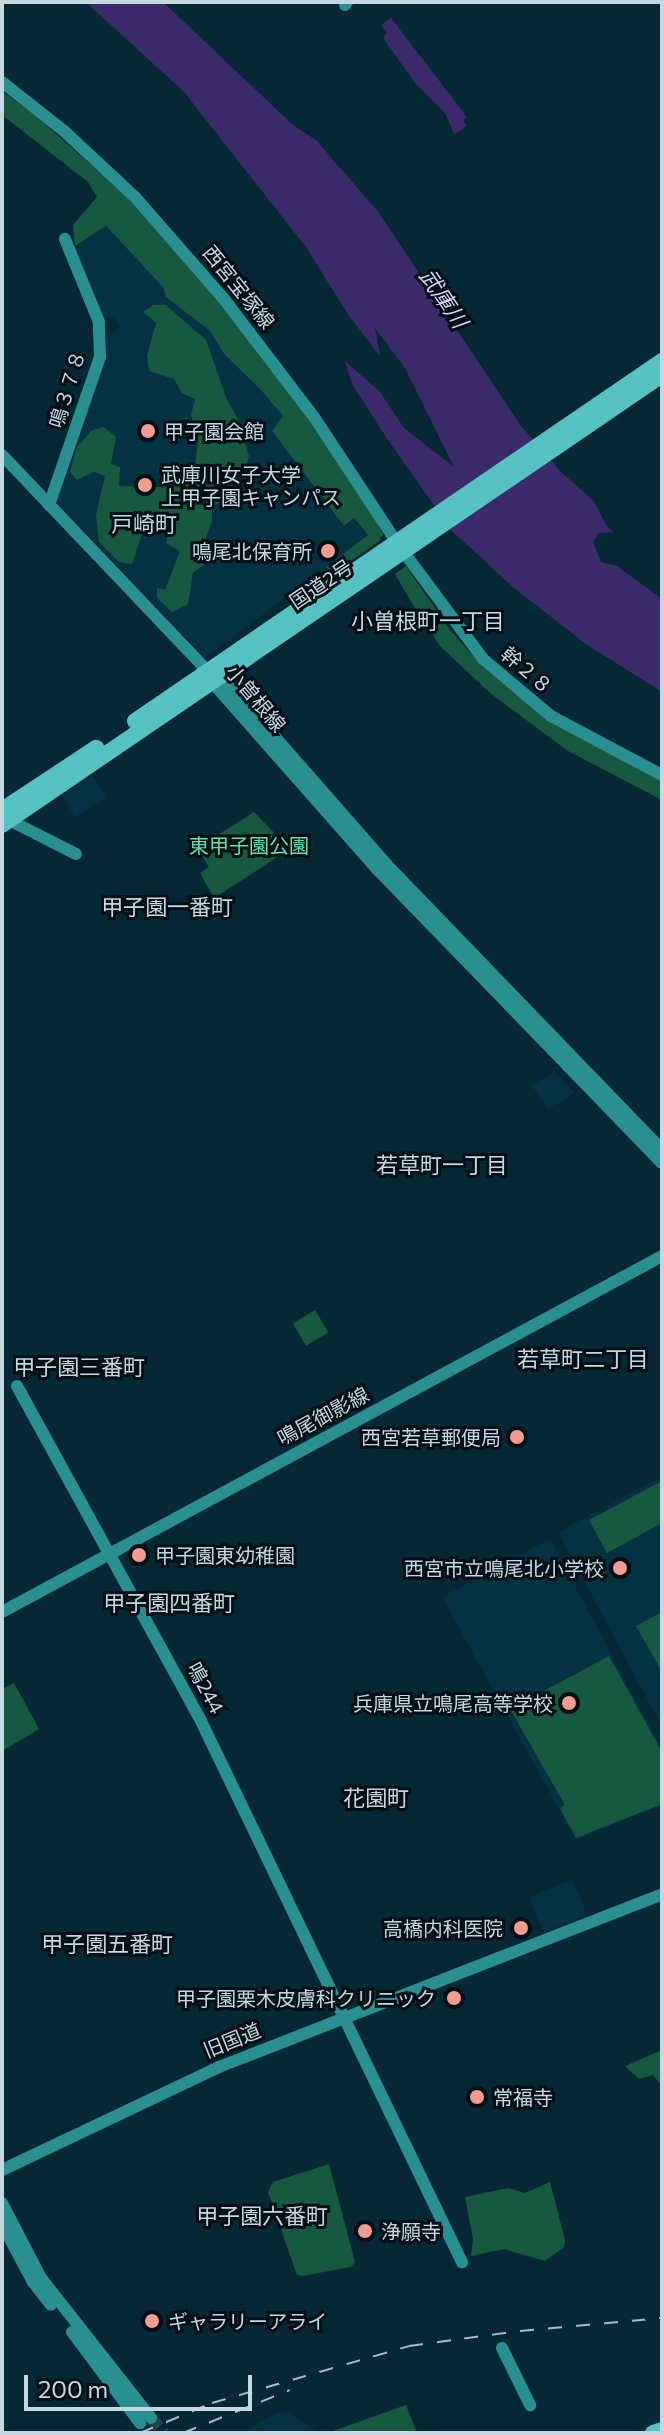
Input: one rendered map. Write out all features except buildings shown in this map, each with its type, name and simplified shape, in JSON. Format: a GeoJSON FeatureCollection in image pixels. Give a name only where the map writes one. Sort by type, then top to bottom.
{"type":"FeatureCollection","features":[{"type":"Feature","properties":{"kind":"highway","name":"国道2号"},"geometry":{"type":"LineString","coordinates":[[6,818],[612,401],[662,361]]}},
{"type":"Feature","properties":{"kind":"highway","name":"国道2号"},"geometry":{"type":"LineString","coordinates":[[612,401],[662,375]]}},
{"type":"Feature","properties":{"kind":"highway"},"geometry":{"type":"LineString","coordinates":[[653,2433],[662,2430]]}},
{"type":"Feature","properties":{"kind":"street","name":"西宮宝塚線"},"geometry":{"type":"LineString","coordinates":[[2,82],[72,137],[160,223],[224,299],[314,417],[400,548]]}},
{"type":"Feature","properties":{"kind":"street","name":"鳴３７８"},"geometry":{"type":"LineString","coordinates":[[49,505],[100,357],[99,322],[65,239]]}},
{"type":"Feature","properties":{"kind":"street"},"geometry":{"type":"LineString","coordinates":[[2,455],[214,676]]}},
{"type":"Feature","properties":{"kind":"street","name":"幹２８"},"geometry":{"type":"LineString","coordinates":[[400,548],[483,659],[506,681],[551,716],[662,775]]}},
{"type":"Feature","properties":{"kind":"street","name":"小曽根線"},"geometry":{"type":"LineString","coordinates":[[214,676],[386,864],[662,1150]]}},
{"type":"Feature","properties":{"kind":"street","name":"小曽根線"},"geometry":{"type":"LineString","coordinates":[[214,676],[377,869],[662,1163]]}},
{"type":"Feature","properties":{"kind":"street"},"geometry":{"type":"LineString","coordinates":[[6,818],[76,854]]}},
{"type":"Feature","properties":{"kind":"street","name":"鳴尾御影線"},"geometry":{"type":"LineString","coordinates":[[2,1612],[662,1256]]}},
{"type":"Feature","properties":{"kind":"street","name":"鳴244"},"geometry":{"type":"LineString","coordinates":[[17,1386],[201,1721],[462,2262]]}},
{"type":"Feature","properties":{"kind":"street","name":"旧国道"},"geometry":{"type":"LineString","coordinates":[[2,2170],[193,2078],[662,1894]]}},
{"type":"Feature","properties":{"kind":"street"},"geometry":{"type":"LineString","coordinates":[[2,2203],[41,2278],[146,2420],[33,2282],[2,2224]]}},
{"type":"Feature","properties":{"kind":"street"},"geometry":{"type":"LineString","coordinates":[[502,2348],[530,2405]]}},
{"type":"Feature","properties":{"kind":"shaded area"},"geometry":{"type":"Polygon","coordinates":[[[86,2],[163,2],[293,125],[316,140],[379,213],[521,426],[563,474],[594,501],[606,525],[614,532],[599,533],[593,542],[601,562],[617,566],[662,599],[662,692],[586,644],[514,588],[452,531],[352,384],[345,361],[380,392],[404,428],[454,467],[405,368],[375,328],[380,356],[349,316],[306,247],[184,92],[86,2]]]}},
{"type":"Feature","properties":{"kind":"shaded area"},"geometry":{"type":"Polygon","coordinates":[[[391,18],[467,117],[463,120],[467,126],[454,134],[445,113],[416,84],[383,38],[387,33],[381,25],[391,18]]]}},
{"type":"Feature","properties":{"kind":"shaded area","name":"武庫川女子大学 上甲子園キャンパス"},"geometry":{"type":"Polygon","coordinates":[[[106,226],[163,287],[166,297],[210,331],[224,354],[284,417],[297,464],[343,525],[354,518],[368,536],[326,567],[331,575],[295,599],[291,593],[205,658],[55,499],[105,357],[106,336],[120,327],[114,318],[103,319],[74,247],[106,226]]]}},
{"type":"Feature","properties":{"kind":"shaded area"},"geometry":{"type":"Polygon","coordinates":[[[93,776],[107,798],[75,818],[62,796],[93,776]]]}},
{"type":"Feature","properties":{"kind":"shaded area"},"geometry":{"type":"Polygon","coordinates":[[[554,1071],[575,1093],[548,1109],[532,1086],[554,1071]]]}},
{"type":"Feature","properties":{"kind":"shaded area","name":"西宮市立鳴尾北小学校"},"geometry":{"type":"Polygon","coordinates":[[[662,1477],[662,1727],[558,1532],[662,1477]]]}},
{"type":"Feature","properties":{"kind":"shaded area","name":"兵庫県立鳴尾高等学校"},"geometry":{"type":"Polygon","coordinates":[[[550,1539],[662,1749],[662,1805],[576,1840],[442,1597],[550,1539]]]}},
{"type":"Feature","properties":{"kind":"shaded area"},"geometry":{"type":"Polygon","coordinates":[[[572,1879],[587,1914],[544,1932],[529,1897],[572,1879]]]}},
{"type":"Feature","properties":{"kind":"shaded area"},"geometry":{"type":"Polygon","coordinates":[[[286,2411],[320,2433],[242,2433],[278,2412],[286,2411]]]}},
{"type":"Feature","properties":{"kind":"green space"},"geometry":{"type":"Polygon","coordinates":[[[2,91],[37,117],[127,197],[218,298],[298,404],[375,519],[383,534],[379,541],[331,575],[326,567],[368,535],[354,518],[344,526],[272,431],[283,416],[224,354],[210,331],[166,297],[163,287],[106,226],[75,246],[73,225],[97,197],[88,182],[2,115],[2,91]]]}},
{"type":"Feature","properties":{"kind":"green space"},"geometry":{"type":"Polygon","coordinates":[[[153,305],[166,305],[206,340],[249,456],[245,470],[226,488],[230,495],[212,508],[212,521],[198,560],[206,563],[193,573],[188,604],[172,612],[157,598],[157,588],[165,590],[180,551],[166,543],[171,526],[148,516],[132,564],[119,562],[99,542],[96,515],[105,476],[94,472],[77,480],[70,472],[77,447],[92,430],[104,427],[116,437],[111,464],[120,467],[119,486],[160,487],[194,474],[198,440],[191,415],[195,399],[182,393],[174,379],[149,371],[147,356],[156,323],[143,312],[153,305]]]}},
{"type":"Feature","properties":{"kind":"green space"},"geometry":{"type":"Polygon","coordinates":[[[406,566],[450,630],[483,667],[507,687],[662,780],[662,800],[568,751],[490,693],[440,646],[395,574],[406,566]]]}},
{"type":"Feature","properties":{"kind":"green space","name":"東甲子園公園"},"geometry":{"type":"Polygon","coordinates":[[[254,812],[288,847],[287,851],[214,898],[200,873],[209,867],[197,848],[254,812]]]}},
{"type":"Feature","properties":{"kind":"green space"},"geometry":{"type":"Polygon","coordinates":[[[315,1310],[328,1332],[306,1346],[293,1323],[315,1310]]]}},
{"type":"Feature","properties":{"kind":"green space"},"geometry":{"type":"Polygon","coordinates":[[[662,1481],[662,1523],[607,1553],[589,1520],[662,1481]]]}},
{"type":"Feature","properties":{"kind":"green space"},"geometry":{"type":"Polygon","coordinates":[[[662,1612],[662,1672],[636,1626],[662,1612]]]}},
{"type":"Feature","properties":{"kind":"green space"},"geometry":{"type":"Polygon","coordinates":[[[609,1656],[662,1752],[662,1804],[576,1838],[560,1808],[565,1805],[510,1709],[609,1656]]]}},
{"type":"Feature","properties":{"kind":"green space"},"geometry":{"type":"Polygon","coordinates":[[[14,1683],[39,1729],[2,1751],[2,1689],[14,1683]]]}},
{"type":"Feature","properties":{"kind":"green space"},"geometry":{"type":"Polygon","coordinates":[[[662,2050],[662,2086],[653,2075],[639,2079],[625,2066],[662,2050]]]}},
{"type":"Feature","properties":{"kind":"green space"},"geometry":{"type":"Polygon","coordinates":[[[329,2164],[355,2262],[351,2267],[297,2275],[268,2192],[273,2182],[329,2164]]]}},
{"type":"Feature","properties":{"kind":"green space"},"geometry":{"type":"Polygon","coordinates":[[[550,2182],[565,2240],[564,2247],[545,2261],[504,2249],[471,2256],[473,2239],[465,2197],[508,2188],[525,2193],[550,2182]]]}},
{"type":"Feature","properties":{"kind":"green space"},"geometry":{"type":"Polygon","coordinates":[[[406,2405],[417,2433],[333,2431],[406,2405]]]}},
{"type":"Feature","properties":{"kind":"tunnel"},"geometry":{"type":"LineString","coordinates":[[151,2418],[164,2433]]}},
{"type":"Feature","properties":{"kind":"railway"},"geometry":{"type":"LineString","coordinates":[[140,2433],[212,2403],[409,2346],[520,2331],[662,2318]]}},
{"type":"Feature","properties":{"kind":"railway"},"geometry":{"type":"LineString","coordinates":[[183,2433],[290,2390]]}},
{"type":"Feature","properties":{"kind":"place","name":"甲子園会館"},"geometry":{"type":"Point","coordinates":[148,431]}},
{"type":"Feature","properties":{"kind":"place","name":"武庫川女子大学 上甲子園キャンパス"},"geometry":{"type":"Point","coordinates":[145,485]}},
{"type":"Feature","properties":{"kind":"place","name":"鳴尾北保育所"},"geometry":{"type":"Point","coordinates":[328,551]}},
{"type":"Feature","properties":{"kind":"place","name":"西宮若草郵便局"},"geometry":{"type":"Point","coordinates":[517,1437]}},
{"type":"Feature","properties":{"kind":"place","name":"甲子園東幼稚園"},"geometry":{"type":"Point","coordinates":[139,1555]}},
{"type":"Feature","properties":{"kind":"place","name":"西宮市立鳴尾北小学校"},"geometry":{"type":"Point","coordinates":[620,1568]}},
{"type":"Feature","properties":{"kind":"place","name":"兵庫県立鳴尾高等学校"},"geometry":{"type":"Point","coordinates":[569,1703]}},
{"type":"Feature","properties":{"kind":"place","name":"高橋内科医院"},"geometry":{"type":"Point","coordinates":[521,1928]}},
{"type":"Feature","properties":{"kind":"place","name":"甲子園栗木皮膚科クリニック"},"geometry":{"type":"Point","coordinates":[454,1998]}},
{"type":"Feature","properties":{"kind":"place","name":"常福寺"},"geometry":{"type":"Point","coordinates":[477,2097]}},
{"type":"Feature","properties":{"kind":"place","name":"浄願寺"},"geometry":{"type":"Point","coordinates":[365,2231]}},
{"type":"Feature","properties":{"kind":"place","name":"ギャラリーアライ"},"geometry":{"type":"Point","coordinates":[152,2321]}},
{"type":"Feature","properties":{"kind":"district","name":"戸崎町"},"geometry":{"type":"Point","coordinates":[144,524]}},
{"type":"Feature","properties":{"kind":"district","name":"小曽根町一丁目"},"geometry":{"type":"Point","coordinates":[428,621]}},
{"type":"Feature","properties":{"kind":"district","name":"甲子園一番町"},"geometry":{"type":"Point","coordinates":[167,907]}},
{"type":"Feature","properties":{"kind":"district","name":"若草町一丁目"},"geometry":{"type":"Point","coordinates":[442,1165]}},
{"type":"Feature","properties":{"kind":"district","name":"若草町二丁目"},"geometry":{"type":"Point","coordinates":[583,1359]}},
{"type":"Feature","properties":{"kind":"district","name":"甲子園三番町"},"geometry":{"type":"Point","coordinates":[79,1367]}},
{"type":"Feature","properties":{"kind":"district","name":"甲子園四番町"},"geometry":{"type":"Point","coordinates":[169,1603]}},
{"type":"Feature","properties":{"kind":"district","name":"花園町"},"geometry":{"type":"Point","coordinates":[376,1798]}},
{"type":"Feature","properties":{"kind":"district","name":"甲子園五番町"},"geometry":{"type":"Point","coordinates":[107,1944]}},
{"type":"Feature","properties":{"kind":"district","name":"甲子園六番町"},"geometry":{"type":"Point","coordinates":[262,2216]}},
{"type":"Feature","properties":{"kind":"water label","name":"武庫川"},"geometry":{"type":"Point","coordinates":[444,298]}}]}
